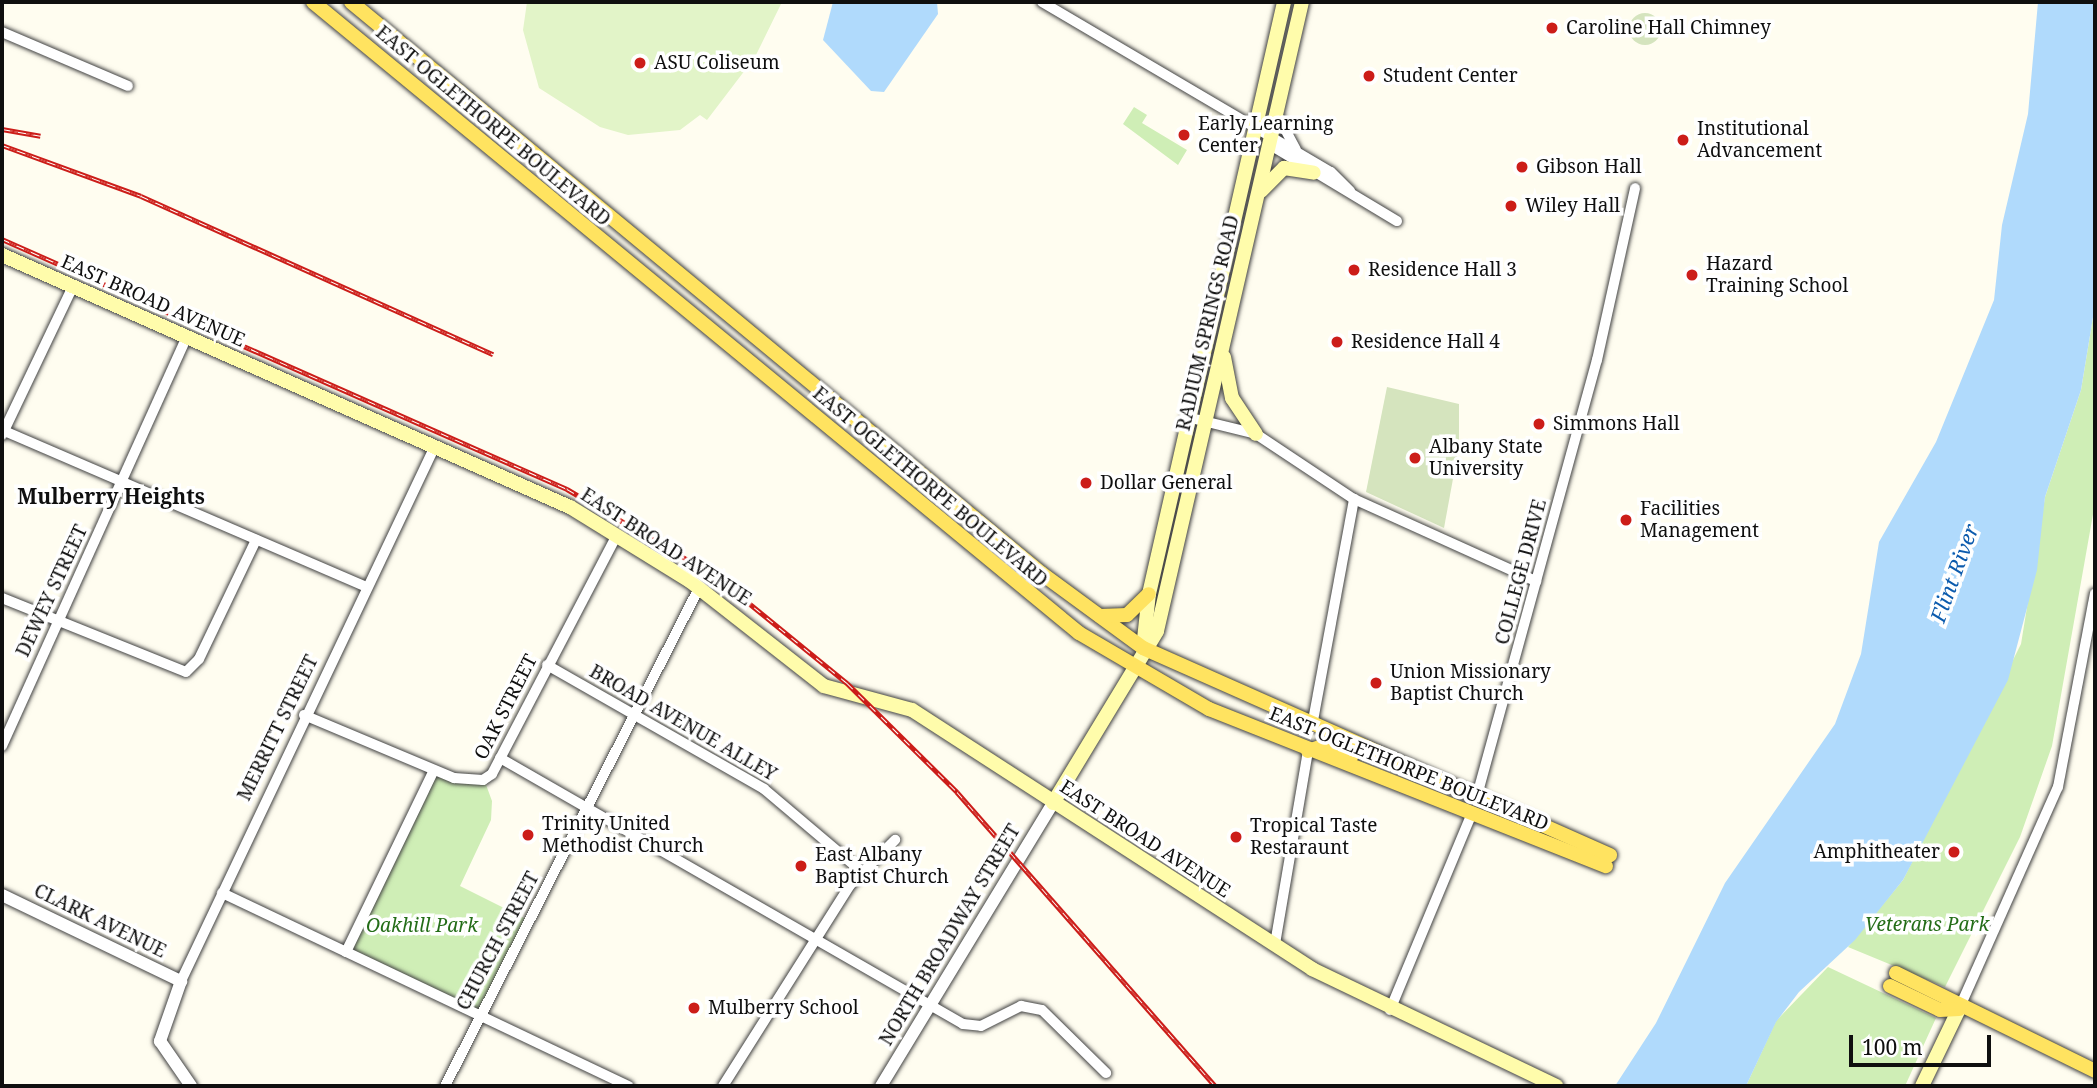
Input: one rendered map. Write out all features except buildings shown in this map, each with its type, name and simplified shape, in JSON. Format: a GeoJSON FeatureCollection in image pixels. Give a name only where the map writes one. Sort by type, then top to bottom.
{"type":"FeatureCollection","features":[{"type":"Feature","properties":{"kind":"main road","name":"EAST OGLETHORPE BOULEVARD"},"geometry":{"type":"LineString","coordinates":[[313,2],[1045,607],[1133,669],[1308,751],[1471,814],[1608,861],[1143,648],[1097,616],[351,2]]}},
{"type":"Feature","properties":{"kind":"main road","name":"RADIUM SPRINGS ROAD"},"geometry":{"type":"LineString","coordinates":[[1143,648],[1149,594],[1187,417],[1284,2]]}},
{"type":"Feature","properties":{"kind":"main road","name":"RADIUM SPRINGS ROAD"},"geometry":{"type":"LineString","coordinates":[[1053,803],[1143,648],[1157,631],[1302,2]]}},
{"type":"Feature","properties":{"kind":"main road"},"geometry":{"type":"LineString","coordinates":[[1255,202],[1284,168],[1314,173]]}},
{"type":"Feature","properties":{"kind":"main road","name":"EAST BROAD AVENUE"},"geometry":{"type":"LineString","coordinates":[[2,255],[435,446],[617,535],[699,588],[824,686],[912,710],[1275,944],[1390,1010],[1556,1086]]}},
{"type":"Feature","properties":{"kind":"main road"},"geometry":{"type":"LineString","coordinates":[[1223,350],[1232,398],[1256,434]]}},
{"type":"Feature","properties":{"kind":"main road"},"geometry":{"type":"LineString","coordinates":[[1097,616],[1127,615],[1149,594]]}},
{"type":"Feature","properties":{"kind":"main road"},"geometry":{"type":"LineString","coordinates":[[1308,751],[1325,746],[1427,778]]}},
{"type":"Feature","properties":{"kind":"main road"},"geometry":{"type":"LineString","coordinates":[[1893,980],[1947,994],[1959,1009],[2095,1071]]}},
{"type":"Feature","properties":{"kind":"main road"},"geometry":{"type":"LineString","coordinates":[[1922,1086],[1959,1009]]}},
{"type":"Feature","properties":{"kind":"street"},"geometry":{"type":"LineString","coordinates":[[1042,2],[1269,141],[1314,173],[1350,191]]}},
{"type":"Feature","properties":{"kind":"street"},"geometry":{"type":"LineString","coordinates":[[2,32],[128,86]]}},
{"type":"Feature","properties":{"kind":"street"},"geometry":{"type":"LineString","coordinates":[[1276,110],[1288,142],[1350,191],[1397,221]]}},
{"type":"Feature","properties":{"kind":"street"},"geometry":{"type":"LineString","coordinates":[[1269,141],[1302,154]]}},
{"type":"Feature","properties":{"kind":"street","name":"COLLEGE DRIVE"},"geometry":{"type":"LineString","coordinates":[[1476,800],[1597,360],[1634,188]]}},
{"type":"Feature","properties":{"kind":"street"},"geometry":{"type":"LineString","coordinates":[[73,286],[3,432],[122,480],[367,587]]}},
{"type":"Feature","properties":{"kind":"street","name":"DEWEY STREET"},"geometry":{"type":"LineString","coordinates":[[2,746],[56,621],[187,337]]}},
{"type":"Feature","properties":{"kind":"street"},"geometry":{"type":"LineString","coordinates":[[1187,417],[1256,434],[1354,499],[1536,581]]}},
{"type":"Feature","properties":{"kind":"street","name":"MERRITT STREET"},"geometry":{"type":"LineString","coordinates":[[191,1086],[164,1053],[161,1028],[304,715],[435,446]]}},
{"type":"Feature","properties":{"kind":"street"},"geometry":{"type":"LineString","coordinates":[[1312,727],[1354,499]]}},
{"type":"Feature","properties":{"kind":"street","name":"OAK STREET"},"geometry":{"type":"LineString","coordinates":[[434,770],[483,780],[500,758],[617,535]]}},
{"type":"Feature","properties":{"kind":"street"},"geometry":{"type":"LineString","coordinates":[[2,598],[183,671],[199,659],[256,540]]}},
{"type":"Feature","properties":{"kind":"street","name":"CHURCH STREET"},"geometry":{"type":"LineString","coordinates":[[445,1086],[478,1015],[589,807],[699,588]]}},
{"type":"Feature","properties":{"kind":"street"},"geometry":{"type":"LineString","coordinates":[[1959,1009],[2058,787],[2095,593]]}},
{"type":"Feature","properties":{"kind":"street","name":"BROAD AVENUE ALLEY"},"geometry":{"type":"LineString","coordinates":[[547,665],[764,789],[861,871]]}},
{"type":"Feature","properties":{"kind":"street"},"geometry":{"type":"LineString","coordinates":[[304,715],[434,770],[346,952]]}},
{"type":"Feature","properties":{"kind":"street"},"geometry":{"type":"LineString","coordinates":[[1275,944],[1308,751]]}},
{"type":"Feature","properties":{"kind":"street"},"geometry":{"type":"LineString","coordinates":[[500,758],[816,936],[931,1006],[972,1026],[1012,1008],[1042,1010],[1106,1073]]}},
{"type":"Feature","properties":{"kind":"street","name":"NORTH BROADWAY STREET"},"geometry":{"type":"LineString","coordinates":[[881,1086],[1053,803]]}},
{"type":"Feature","properties":{"kind":"street"},"geometry":{"type":"LineString","coordinates":[[1390,1010],[1471,814]]}},
{"type":"Feature","properties":{"kind":"street"},"geometry":{"type":"LineString","coordinates":[[723,1086],[816,936],[861,871],[895,840]]}},
{"type":"Feature","properties":{"kind":"street"},"geometry":{"type":"LineString","coordinates":[[222,893],[628,1086]]}},
{"type":"Feature","properties":{"kind":"street","name":"CLARK AVENUE"},"geometry":{"type":"LineString","coordinates":[[2,895],[181,981]]}},
{"type":"Feature","properties":{"kind":"green space","name":"ASU Coliseum"},"geometry":{"type":"Polygon","coordinates":[[[527,2],[782,2],[755,57],[707,120],[700,115],[680,130],[628,135],[600,127],[539,88],[523,30],[527,2]]]}},
{"type":"Feature","properties":{"kind":"green space"},"geometry":{"type":"Polygon","coordinates":[[[1645,13],[1656,18],[1661,29],[1656,40],[1645,45],[1634,40],[1629,29],[1634,18],[1645,13]]]}},
{"type":"Feature","properties":{"kind":"green space"},"geometry":{"type":"Polygon","coordinates":[[[1134,107],[1147,115],[1142,123],[1187,150],[1178,165],[1123,124],[1134,107]]]}},
{"type":"Feature","properties":{"kind":"green space","name":"Veterans Park"},"geometry":{"type":"Polygon","coordinates":[[[2095,305],[2095,503],[2052,746],[2020,837],[1945,987],[1848,947],[1903,880],[2021,644],[2045,497],[2081,390],[2095,305]]]}},
{"type":"Feature","properties":{"kind":"green space"},"geometry":{"type":"Polygon","coordinates":[[[1387,387],[1459,404],[1459,446],[1444,528],[1366,492],[1387,387]]]}},
{"type":"Feature","properties":{"kind":"green space","name":"Oakhill Park"},"geometry":{"type":"Polygon","coordinates":[[[434,773],[485,782],[492,801],[491,820],[460,886],[528,920],[477,1014],[348,952],[434,773]]]}},
{"type":"Feature","properties":{"kind":"green space"},"geometry":{"type":"Polygon","coordinates":[[[1828,967],[1936,1018],[1905,1086],[1746,1086],[1776,1021],[1828,967]]]}},
{"type":"Feature","properties":{"kind":"water"},"geometry":{"type":"Polygon","coordinates":[[[833,2],[937,2],[938,14],[884,92],[871,91],[823,40],[833,2]]]}},
{"type":"Feature","properties":{"kind":"water","name":"Flint River"},"geometry":{"type":"Polygon","coordinates":[[[2038,2],[2095,2],[2095,305],[2081,390],[2045,497],[2037,570],[2008,680],[1903,880],[1855,940],[1799,992],[1776,1022],[1746,1086],[1615,1086],[1656,1023],[1725,883],[1835,724],[1861,654],[1879,542],[1936,442],[1994,300],[2002,225],[2028,114],[2038,2]]]}},
{"type":"Feature","properties":{"kind":"railway"},"geometry":{"type":"LineString","coordinates":[[2,129],[40,136]]}},
{"type":"Feature","properties":{"kind":"railway"},"geometry":{"type":"LineString","coordinates":[[2,145],[141,196],[493,354]]}},
{"type":"Feature","properties":{"kind":"railway"},"geometry":{"type":"LineString","coordinates":[[2,239],[567,489],[717,577],[847,683],[957,792],[1215,1086]]}},
{"type":"Feature","properties":{"kind":"place","name":"Caroline Hall Chimney"},"geometry":{"type":"Point","coordinates":[1552,28]}},
{"type":"Feature","properties":{"kind":"place","name":"ASU Coliseum"},"geometry":{"type":"Point","coordinates":[640,63]}},
{"type":"Feature","properties":{"kind":"place","name":"Student Center"},"geometry":{"type":"Point","coordinates":[1369,76]}},
{"type":"Feature","properties":{"kind":"place","name":"Early Learning Center"},"geometry":{"type":"Point","coordinates":[1184,135]}},
{"type":"Feature","properties":{"kind":"place","name":"Institutional Advancement"},"geometry":{"type":"Point","coordinates":[1683,140]}},
{"type":"Feature","properties":{"kind":"place","name":"Gibson Hall"},"geometry":{"type":"Point","coordinates":[1522,167]}},
{"type":"Feature","properties":{"kind":"place","name":"Wiley Hall"},"geometry":{"type":"Point","coordinates":[1511,206]}},
{"type":"Feature","properties":{"kind":"place","name":"Residence Hall 3"},"geometry":{"type":"Point","coordinates":[1354,270]}},
{"type":"Feature","properties":{"kind":"place","name":"Hazard Training School"},"geometry":{"type":"Point","coordinates":[1692,275]}},
{"type":"Feature","properties":{"kind":"place","name":"Residence Hall 4"},"geometry":{"type":"Point","coordinates":[1337,342]}},
{"type":"Feature","properties":{"kind":"place","name":"Simmons Hall"},"geometry":{"type":"Point","coordinates":[1539,424]}},
{"type":"Feature","properties":{"kind":"place","name":"Albany State University"},"geometry":{"type":"Point","coordinates":[1415,458]}},
{"type":"Feature","properties":{"kind":"place","name":"Dollar General"},"geometry":{"type":"Point","coordinates":[1086,483]}},
{"type":"Feature","properties":{"kind":"place","name":"Facilities Management"},"geometry":{"type":"Point","coordinates":[1626,520]}},
{"type":"Feature","properties":{"kind":"place","name":"Union Missionary Baptist Church"},"geometry":{"type":"Point","coordinates":[1376,683]}},
{"type":"Feature","properties":{"kind":"place","name":"Trinity United Methodist Church"},"geometry":{"type":"Point","coordinates":[528,835]}},
{"type":"Feature","properties":{"kind":"place","name":"Tropical Taste Restaraunt"},"geometry":{"type":"Point","coordinates":[1236,837]}},
{"type":"Feature","properties":{"kind":"place","name":"Amphitheater"},"geometry":{"type":"Point","coordinates":[1954,852]}},
{"type":"Feature","properties":{"kind":"place","name":"East Albany Baptist Church"},"geometry":{"type":"Point","coordinates":[801,866]}},
{"type":"Feature","properties":{"kind":"place","name":"Mulberry School"},"geometry":{"type":"Point","coordinates":[694,1008]}},
{"type":"Feature","properties":{"kind":"district","name":"Mulberry Heights"},"geometry":{"type":"Point","coordinates":[111,496]}}]}
